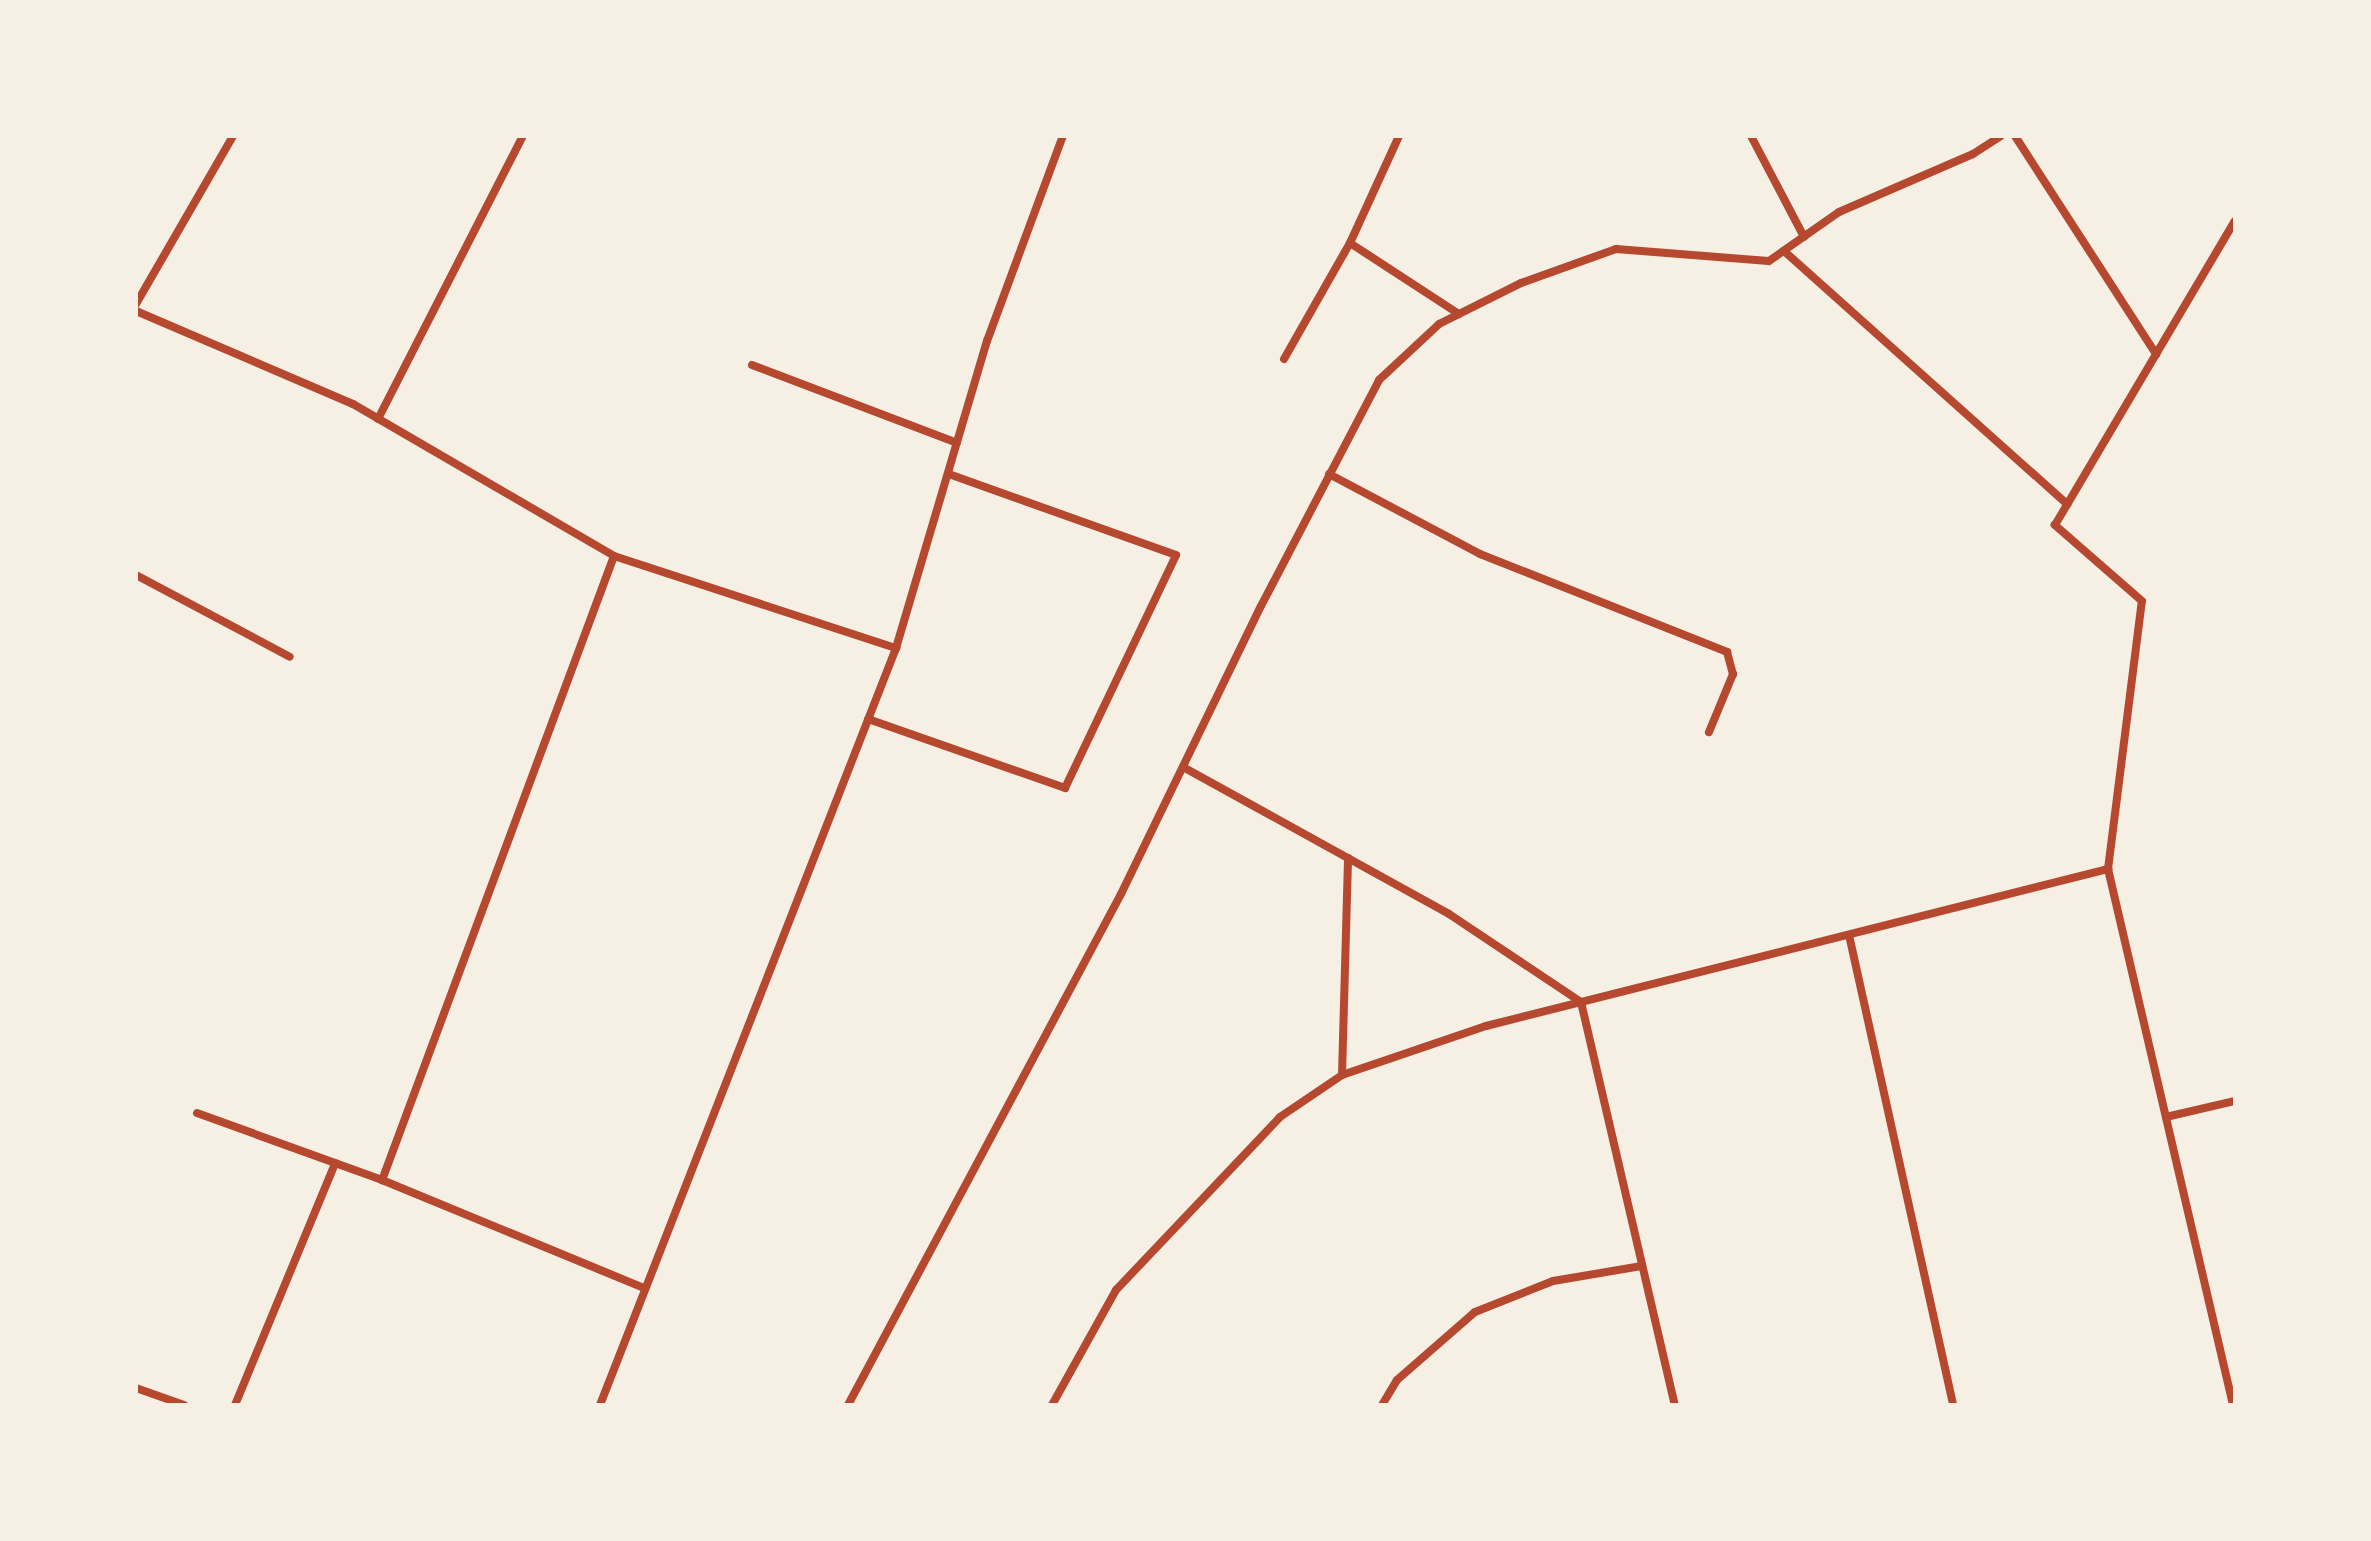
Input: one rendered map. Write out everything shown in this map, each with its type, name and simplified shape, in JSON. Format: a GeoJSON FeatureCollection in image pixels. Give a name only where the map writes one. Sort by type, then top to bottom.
{"type":"FeatureCollection","features":[{"type":"Feature","properties":{"kind":"street"},"geometry":{"type":"LineString","coordinates":[[136,304],[233,136]]}},
{"type":"Feature","properties":{"kind":"street"},"geometry":{"type":"LineString","coordinates":[[378,419],[523,136]]}},
{"type":"Feature","properties":{"kind":"street"},"geometry":{"type":"LineString","coordinates":[[600,1405],[896,648],[1006,291],[1063,136]]}},
{"type":"Feature","properties":{"kind":"street"},"geometry":{"type":"LineString","coordinates":[[1284,359],[1350,243],[1399,136]]}},
{"type":"Feature","properties":{"kind":"street"},"geometry":{"type":"LineString","coordinates":[[1751,136],[1804,237]]}},
{"type":"Feature","properties":{"kind":"street"},"geometry":{"type":"LineString","coordinates":[[848,1405],[1121,894],[1329,474],[1379,380],[1439,324],[1521,283],[1616,249],[1769,261],[1839,212],[1973,154],[2001,136]]}},
{"type":"Feature","properties":{"kind":"street"},"geometry":{"type":"LineString","coordinates":[[2015,136],[2156,354]]}},
{"type":"Feature","properties":{"kind":"street"},"geometry":{"type":"LineString","coordinates":[[2233,1405],[2108,869],[2142,601],[2055,525],[2235,221]]}},
{"type":"Feature","properties":{"kind":"street"},"geometry":{"type":"LineString","coordinates":[[1350,243],[1459,314]]}},
{"type":"Feature","properties":{"kind":"street"},"geometry":{"type":"LineString","coordinates":[[1784,251],[2067,504]]}},
{"type":"Feature","properties":{"kind":"street"},"geometry":{"type":"LineString","coordinates":[[136,311],[378,419],[614,556],[896,648]]}},
{"type":"Feature","properties":{"kind":"street"},"geometry":{"type":"LineString","coordinates":[[752,365],[957,443]]}},
{"type":"Feature","properties":{"kind":"street"},"geometry":{"type":"LineString","coordinates":[[868,719],[1065,788],[1176,555],[948,474]]}},
{"type":"Feature","properties":{"kind":"street"},"geometry":{"type":"LineString","coordinates":[[1329,474],[1480,554],[1727,652],[1733,674],[1709,732]]}},
{"type":"Feature","properties":{"kind":"street"},"geometry":{"type":"LineString","coordinates":[[382,1180],[614,556]]}},
{"type":"Feature","properties":{"kind":"street"},"geometry":{"type":"LineString","coordinates":[[136,575],[290,657]]}},
{"type":"Feature","properties":{"kind":"street"},"geometry":{"type":"LineString","coordinates":[[1183,767],[1449,914],[1581,1002],[1675,1405]]}},
{"type":"Feature","properties":{"kind":"street"},"geometry":{"type":"LineString","coordinates":[[1342,1075],[1348,858]]}},
{"type":"Feature","properties":{"kind":"street"},"geometry":{"type":"LineString","coordinates":[[1052,1405],[1116,1290],[1280,1117],[1342,1075],[1486,1026],[2108,869]]}},
{"type":"Feature","properties":{"kind":"street"},"geometry":{"type":"LineString","coordinates":[[1849,935],[1953,1405]]}},
{"type":"Feature","properties":{"kind":"street"},"geometry":{"type":"LineString","coordinates":[[2166,1117],[2235,1101]]}},
{"type":"Feature","properties":{"kind":"street"},"geometry":{"type":"LineString","coordinates":[[197,1113],[382,1180],[644,1288]]}},
{"type":"Feature","properties":{"kind":"street"},"geometry":{"type":"LineString","coordinates":[[235,1405],[335,1163]]}},
{"type":"Feature","properties":{"kind":"street"},"geometry":{"type":"LineString","coordinates":[[1382,1405],[1397,1380],[1475,1312],[1553,1281],[1642,1266]]}},
{"type":"Feature","properties":{"kind":"street"},"geometry":{"type":"LineString","coordinates":[[136,1388],[184,1405]]}}]}
